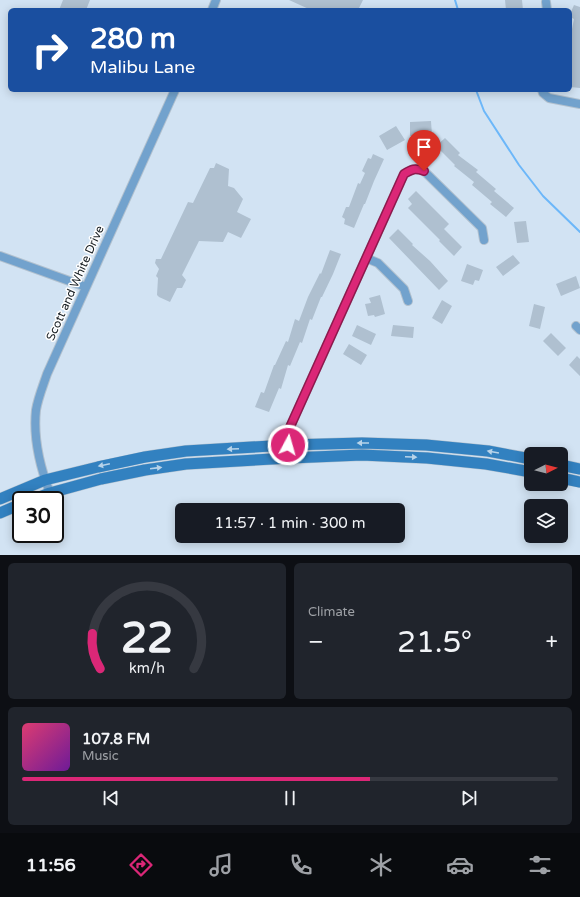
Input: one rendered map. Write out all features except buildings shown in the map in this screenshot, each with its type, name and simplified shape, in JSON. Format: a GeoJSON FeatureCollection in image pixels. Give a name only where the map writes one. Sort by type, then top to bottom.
{"type":"FeatureCollection","features":[{"type":"Feature","properties":{"kind":"main road"},"geometry":{"type":"LineString","coordinates":[[0,499],[45,480],[98,466],[186,451],[288,445],[362,443],[426,445],[488,451],[524,458]]}},
{"type":"Feature","properties":{"kind":"main road"},"geometry":{"type":"LineString","coordinates":[[57,491],[100,479],[186,464],[290,458],[362,455],[427,458],[486,464],[524,471]]}},
{"type":"Feature","properties":{"kind":"main road"},"geometry":{"type":"LineString","coordinates":[[568,466],[580,469]]}},
{"type":"Feature","properties":{"kind":"main road"},"geometry":{"type":"LineString","coordinates":[[568,479],[580,482]]}},
{"type":"Feature","properties":{"kind":"main road"},"geometry":{"type":"LineString","coordinates":[[0,513],[12,508]]}},
{"type":"Feature","properties":{"kind":"street","name":"Scott and White Drive"},"geometry":{"type":"LineString","coordinates":[[49,491],[38,450],[36,430],[36,410],[40,394],[47,374],[174,92]]}},
{"type":"Feature","properties":{"kind":"street"},"geometry":{"type":"LineString","coordinates":[[543,92],[550,98],[580,104]]}},
{"type":"Feature","properties":{"kind":"street"},"geometry":{"type":"LineString","coordinates":[[290,458],[288,435],[290,427],[404,174],[412,169],[424,171],[482,228],[484,240]]}},
{"type":"Feature","properties":{"kind":"street"},"geometry":{"type":"LineString","coordinates":[[0,256],[86,287]]}},
{"type":"Feature","properties":{"kind":"street"},"geometry":{"type":"LineString","coordinates":[[366,258],[378,264],[404,288],[408,302]]}},
{"type":"Feature","properties":{"kind":"waterway"},"geometry":{"type":"LineString","coordinates":[[455,0],[457,8]]}},
{"type":"Feature","properties":{"kind":"waterway"},"geometry":{"type":"LineString","coordinates":[[477,92],[484,111],[519,165],[543,196],[580,232]]}},
{"type":"Feature","properties":{"kind":"route"},"geometry":{"type":"LineString","coordinates":[[288,445],[290,427],[404,174],[412,169],[424,171]]}}]}
